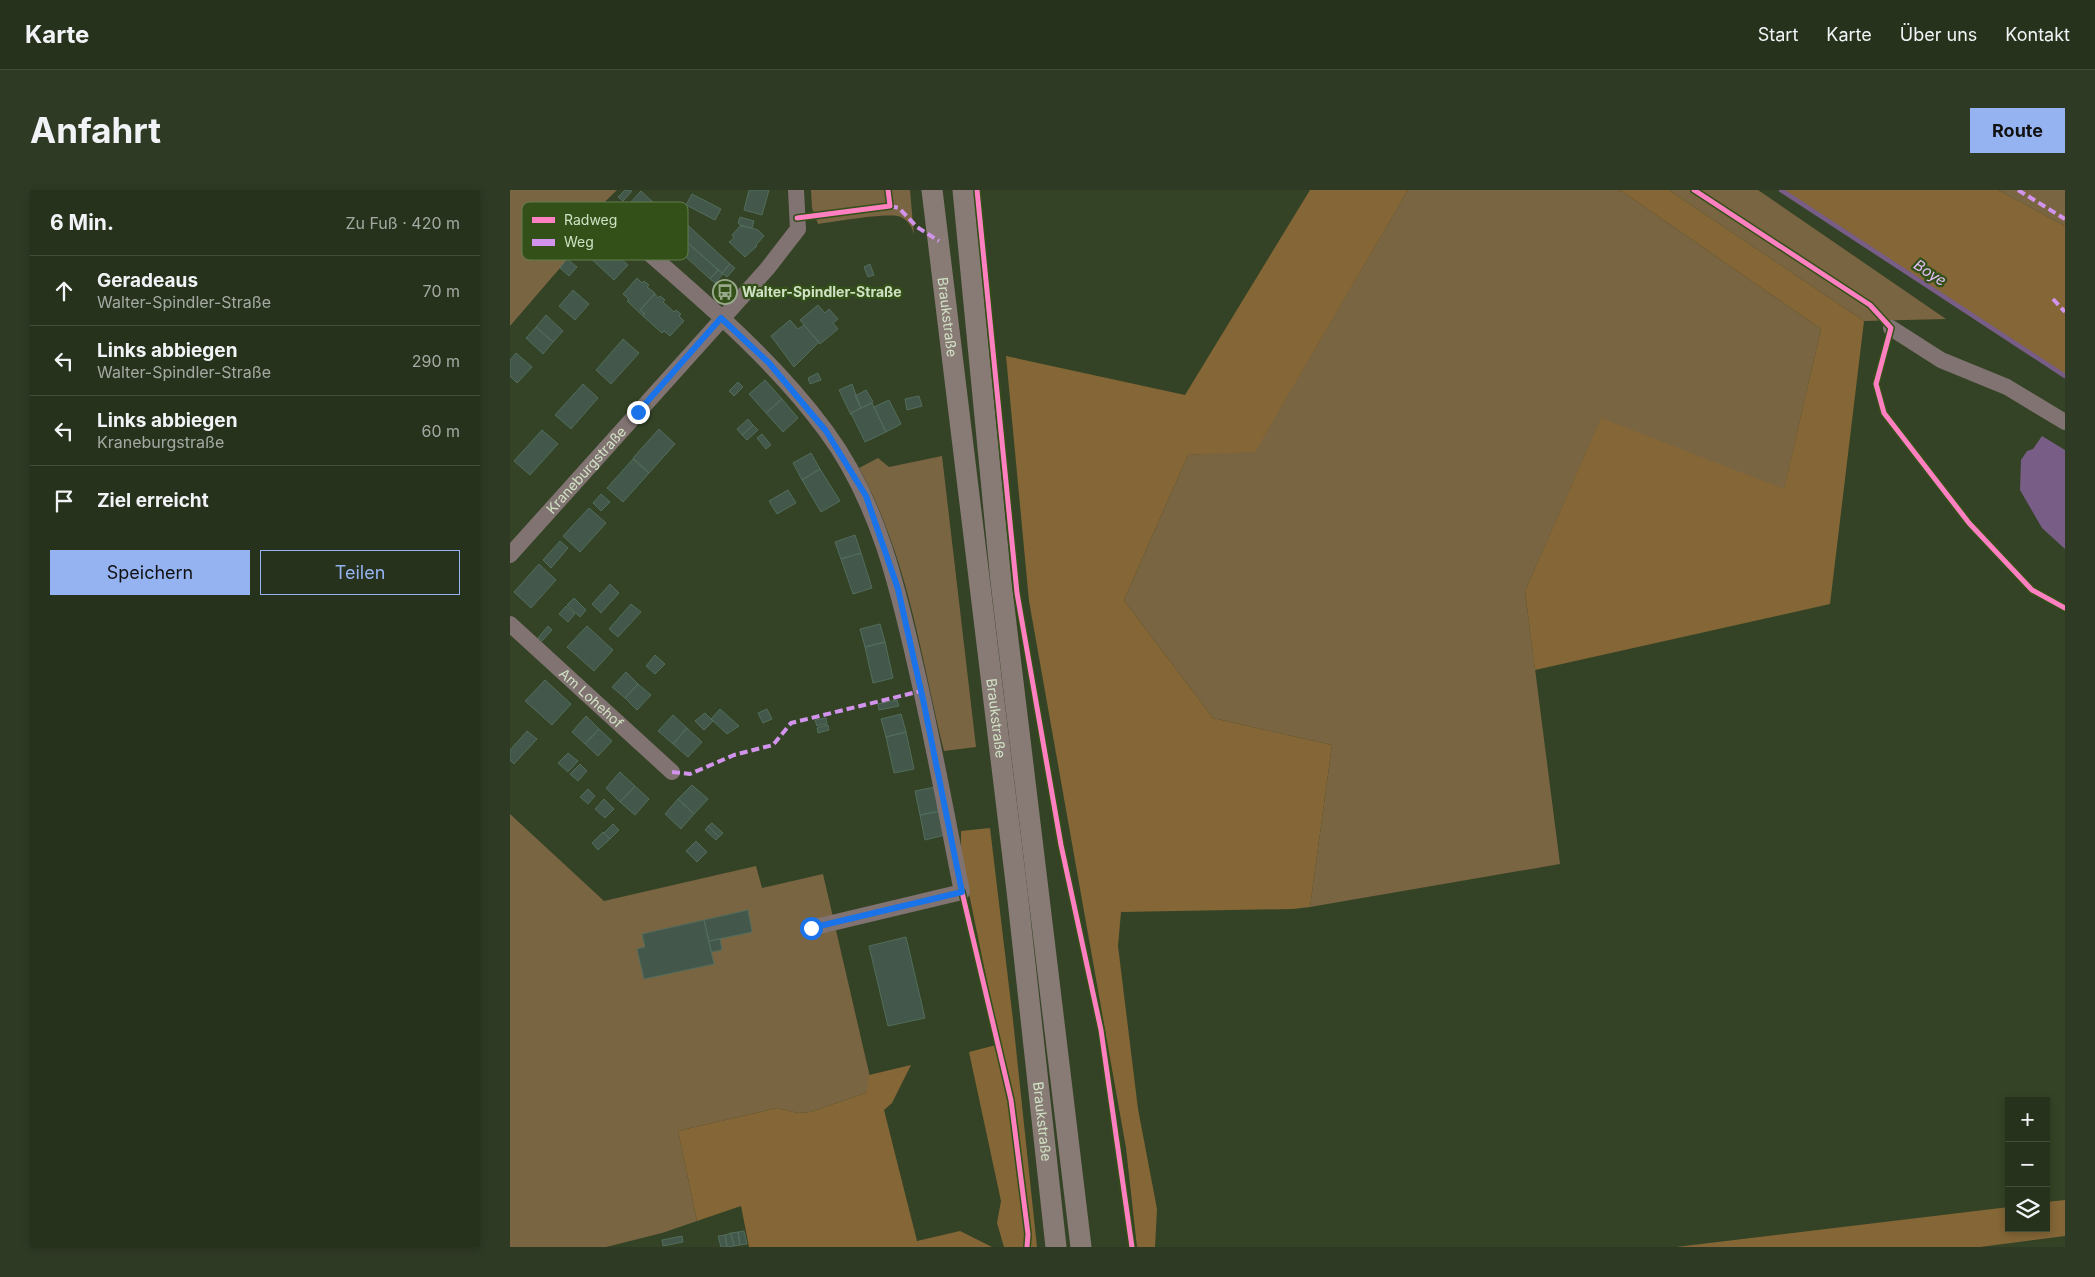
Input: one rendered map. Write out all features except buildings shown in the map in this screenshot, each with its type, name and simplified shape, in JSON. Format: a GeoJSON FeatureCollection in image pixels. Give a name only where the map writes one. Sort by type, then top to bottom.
{"type":"FeatureCollection","features":[{"type":"Feature","properties":{"kind":"main road","name":"Braukstraße"},"geometry":{"type":"LineString","coordinates":[[932,190],[1017,891],[1056,1247]]}},
{"type":"Feature","properties":{"kind":"main road","name":"Braukstraße"},"geometry":{"type":"LineString","coordinates":[[963,190],[1001,582],[1081,1247]]}},
{"type":"Feature","properties":{"kind":"street","name":"Kraneburgstraße"},"geometry":{"type":"LineString","coordinates":[[510,554],[766,269],[798,229],[796,190]]}},
{"type":"Feature","properties":{"kind":"street"},"geometry":{"type":"LineString","coordinates":[[656,260],[769,363],[826,431],[866,496],[898,589],[924,704],[962,892],[811,928]]}},
{"type":"Feature","properties":{"kind":"street"},"geometry":{"type":"LineString","coordinates":[[1891,328],[1941,360],[2007,387],[2065,422]]}},
{"type":"Feature","properties":{"kind":"street","name":"Am Lohehof"},"geometry":{"type":"LineString","coordinates":[[510,624],[672,772]]}},
{"type":"Feature","properties":{"kind":"shaded area"},"geometry":{"type":"Polygon","coordinates":[[[510,190],[617,190],[605,202],[522,202],[522,260],[567,260],[510,326],[510,190]]]}},
{"type":"Feature","properties":{"kind":"shaded area"},"geometry":{"type":"Polygon","coordinates":[[[811,190],[910,190],[914,236],[912,228],[904,219],[894,216],[874,216],[818,224],[812,208],[811,190]]]}},
{"type":"Feature","properties":{"kind":"shaded area"},"geometry":{"type":"Polygon","coordinates":[[[1310,190],[1408,190],[1255,452],[1188,455],[1124,600],[1213,718],[1332,745],[1310,907],[1293,909],[1121,912],[1118,946],[1138,1109],[1157,1209],[1155,1247],[1137,1247],[1126,1148],[1029,601],[1006,356],[1185,395],[1310,190]]]}},
{"type":"Feature","properties":{"kind":"shaded area"},"geometry":{"type":"Polygon","coordinates":[[[1408,190],[1620,190],[1821,329],[1784,490],[1601,419],[1525,591],[1560,864],[1310,907],[1332,745],[1213,718],[1124,600],[1188,455],[1255,451],[1408,190]]]}},
{"type":"Feature","properties":{"kind":"shaded area"},"geometry":{"type":"Polygon","coordinates":[[[1620,190],[1669,190],[1864,321],[1830,604],[1535,670],[1525,591],[1601,418],[1784,489],[1821,329],[1620,190]]]}},
{"type":"Feature","properties":{"kind":"shaded area"},"geometry":{"type":"Polygon","coordinates":[[[1669,190],[1758,190],[1946,319],[1864,321],[1669,190]]]}},
{"type":"Feature","properties":{"kind":"shaded area"},"geometry":{"type":"Polygon","coordinates":[[[1781,190],[1998,190],[2065,226],[2065,375],[1781,190]]]}},
{"type":"Feature","properties":{"kind":"shaded area"},"geometry":{"type":"Polygon","coordinates":[[[1998,190],[2065,190],[2065,226],[1998,190]]]}},
{"type":"Feature","properties":{"kind":"shaded area"},"geometry":{"type":"Polygon","coordinates":[[[2042,436],[2065,450],[2065,549],[2042,528],[2020,490],[2021,460],[2027,451],[2033,449],[2042,436]]]}},
{"type":"Feature","properties":{"kind":"shaded area"},"geometry":{"type":"Polygon","coordinates":[[[942,456],[976,747],[944,751],[911,606],[901,571],[890,536],[859,468],[878,458],[889,467],[942,456]]]}},
{"type":"Feature","properties":{"kind":"shaded area"},"geometry":{"type":"Polygon","coordinates":[[[510,814],[604,901],[756,866],[762,888],[823,874],[870,1077],[866,1093],[810,1112],[798,1113],[777,1108],[678,1131],[697,1221],[662,1233],[606,1247],[510,1247],[510,814]]]}},
{"type":"Feature","properties":{"kind":"shaded area"},"geometry":{"type":"Polygon","coordinates":[[[990,828],[1037,1247],[1004,1247],[997,1223],[1001,1201],[969,1052],[1000,1044],[961,855],[961,831],[990,828]]]}},
{"type":"Feature","properties":{"kind":"shaded area"},"geometry":{"type":"Polygon","coordinates":[[[911,1065],[892,1103],[884,1110],[917,1241],[960,1231],[992,1247],[749,1247],[741,1206],[697,1221],[678,1131],[777,1108],[798,1113],[810,1112],[866,1093],[869,1075],[911,1065]]]}},
{"type":"Feature","properties":{"kind":"shaded area"},"geometry":{"type":"Polygon","coordinates":[[[2065,1200],[2065,1236],[1980,1247],[1676,1247],[2005,1207],[2005,1232],[2050,1232],[2050,1202],[2065,1200]]]}},
{"type":"Feature","properties":{"kind":"waterway","name":"Boye"},"geometry":{"type":"LineString","coordinates":[[1781,190],[2065,376]]}},
{"type":"Feature","properties":{"kind":"marked path"},"geometry":{"type":"LineString","coordinates":[[2018,190],[2065,219]]}},
{"type":"Feature","properties":{"kind":"marked path"},"geometry":{"type":"LineString","coordinates":[[890,206],[899,208],[917,227],[939,241]]}},
{"type":"Feature","properties":{"kind":"marked path"},"geometry":{"type":"LineString","coordinates":[[2053,299],[2065,312]]}},
{"type":"Feature","properties":{"kind":"marked path"},"geometry":{"type":"LineString","coordinates":[[672,772],[690,774],[734,755],[773,745],[791,723],[921,691]]}},
{"type":"Feature","properties":{"kind":"cycle path"},"geometry":{"type":"LineString","coordinates":[[797,218],[890,206],[888,190]]}},
{"type":"Feature","properties":{"kind":"cycle path"},"geometry":{"type":"LineString","coordinates":[[977,190],[1017,593],[1061,845],[1101,1030],[1132,1247]]}},
{"type":"Feature","properties":{"kind":"cycle path"},"geometry":{"type":"LineString","coordinates":[[1694,190],[1870,305],[1891,328],[1876,384],[1884,413],[1969,523],[2032,590],[2065,608]]}},
{"type":"Feature","properties":{"kind":"cycle path"},"geometry":{"type":"LineString","coordinates":[[962,892],[1011,1100],[1028,1234],[1027,1247]]}},
{"type":"Feature","properties":{"kind":"place","name":"Walter-Spindler-Straße"},"geometry":{"type":"Point","coordinates":[725,292]}},
{"type":"Feature","properties":{"kind":"route"},"geometry":{"type":"LineString","coordinates":[[638,412],[721,318],[769,363],[826,431],[866,496],[898,589],[924,704],[962,892],[811,928]]}}]}
